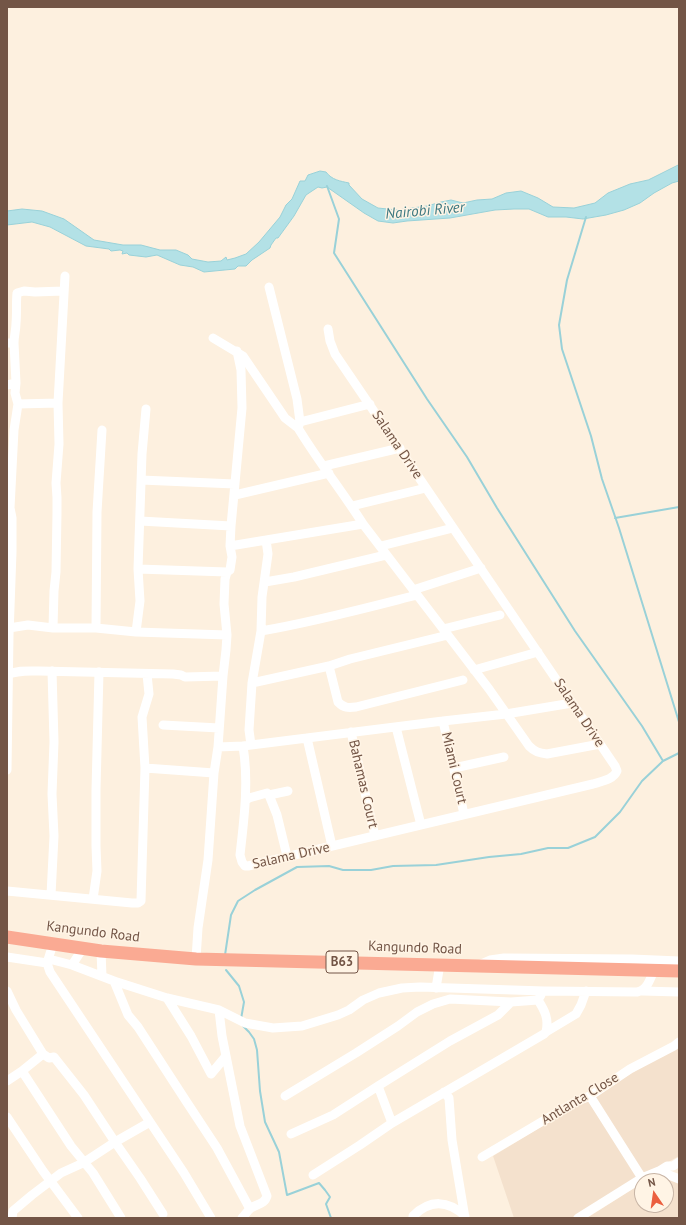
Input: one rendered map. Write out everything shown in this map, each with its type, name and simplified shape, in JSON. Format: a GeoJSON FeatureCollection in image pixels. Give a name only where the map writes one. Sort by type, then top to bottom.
{"type":"FeatureCollection","features":[{"type":"Feature","properties":{"kind":"highway","name":"Kangundo Road"},"geometry":{"type":"LineString","coordinates":[[7,937],[101,951],[244,961],[440,964],[679,971]]}},
{"type":"Feature","properties":{"kind":"street"},"geometry":{"type":"LineString","coordinates":[[53,628],[58,498],[56,483],[59,444],[58,403],[65,276]]}},
{"type":"Feature","properties":{"kind":"street"},"geometry":{"type":"LineString","coordinates":[[270,286],[297,399],[299,425],[326,470],[363,524],[446,632],[534,751],[547,754],[600,744]]}},
{"type":"Feature","properties":{"kind":"street"},"geometry":{"type":"LineString","coordinates":[[7,296],[24,291],[63,291]]}},
{"type":"Feature","properties":{"kind":"street"},"geometry":{"type":"LineString","coordinates":[[7,770],[8,594],[12,518],[9,509],[11,425],[18,404],[11,384],[11,343],[16,333],[17,293]]}},
{"type":"Feature","properties":{"kind":"street","name":"Salama Drive"},"geometry":{"type":"LineString","coordinates":[[246,800],[240,855],[242,862],[245,866],[248,866],[607,780],[615,775],[617,771],[332,349],[328,329]]}},
{"type":"Feature","properties":{"kind":"street"},"geometry":{"type":"LineString","coordinates":[[213,338],[237,351],[243,356],[285,418],[299,425],[370,404]]}},
{"type":"Feature","properties":{"kind":"street"},"geometry":{"type":"LineString","coordinates":[[196,958],[198,928],[208,860],[214,773],[218,747],[226,650],[227,635],[224,604],[225,578],[227,572],[230,570],[232,557],[230,546],[231,526],[242,408],[241,370],[237,351]]}},
{"type":"Feature","properties":{"kind":"street"},"geometry":{"type":"LineString","coordinates":[[18,404],[58,403]]}},
{"type":"Feature","properties":{"kind":"street"},"geometry":{"type":"LineString","coordinates":[[136,632],[140,601],[138,569],[142,454],[146,408]]}},
{"type":"Feature","properties":{"kind":"street"},"geometry":{"type":"LineString","coordinates":[[96,628],[97,512],[102,430]]}},
{"type":"Feature","properties":{"kind":"street"},"geometry":{"type":"LineString","coordinates":[[234,495],[400,448]]}},
{"type":"Feature","properties":{"kind":"street"},"geometry":{"type":"LineString","coordinates":[[141,480],[235,484]]}},
{"type":"Feature","properties":{"kind":"street"},"geometry":{"type":"LineString","coordinates":[[352,506],[426,488]]}},
{"type":"Feature","properties":{"kind":"street"},"geometry":{"type":"LineString","coordinates":[[140,521],[231,526]]}},
{"type":"Feature","properties":{"kind":"street"},"geometry":{"type":"LineString","coordinates":[[230,546],[363,524]]}},
{"type":"Feature","properties":{"kind":"street"},"geometry":{"type":"LineString","coordinates":[[381,546],[453,528]]}},
{"type":"Feature","properties":{"kind":"street"},"geometry":{"type":"LineString","coordinates":[[266,540],[268,554],[262,597],[261,631],[252,683],[245,770],[246,800],[267,793],[269,795],[288,791]]}},
{"type":"Feature","properties":{"kind":"street"},"geometry":{"type":"LineString","coordinates":[[265,582],[294,577],[386,555]]}},
{"type":"Feature","properties":{"kind":"street"},"geometry":{"type":"LineString","coordinates":[[261,631],[282,628],[358,610],[415,592],[481,568]]}},
{"type":"Feature","properties":{"kind":"street"},"geometry":{"type":"LineString","coordinates":[[138,569],[227,572]]}},
{"type":"Feature","properties":{"kind":"street"},"geometry":{"type":"LineString","coordinates":[[252,683],[329,666],[500,615]]}},
{"type":"Feature","properties":{"kind":"street"},"geometry":{"type":"LineString","coordinates":[[8,633],[28,625],[53,628],[96,628],[136,632],[227,635]]}},
{"type":"Feature","properties":{"kind":"street"},"geometry":{"type":"LineString","coordinates":[[474,670],[538,652]]}},
{"type":"Feature","properties":{"kind":"street"},"geometry":{"type":"LineString","coordinates":[[329,666],[338,702],[342,706],[348,708],[463,680]]}},
{"type":"Feature","properties":{"kind":"street"},"geometry":{"type":"LineString","coordinates":[[8,675],[12,672],[19,671],[52,671],[181,674],[185,677],[223,676]]}},
{"type":"Feature","properties":{"kind":"street"},"geometry":{"type":"LineString","coordinates":[[51,894],[54,836],[52,794],[54,742],[52,671]]}},
{"type":"Feature","properties":{"kind":"street"},"geometry":{"type":"LineString","coordinates":[[93,899],[97,871],[96,790],[99,672]]}},
{"type":"Feature","properties":{"kind":"street"},"geometry":{"type":"LineString","coordinates":[[7,891],[51,894],[132,903],[138,903],[141,901],[145,768],[142,717],[149,694],[147,674]]}},
{"type":"Feature","properties":{"kind":"street"},"geometry":{"type":"LineString","coordinates":[[218,747],[247,746],[506,714],[572,703]]}},
{"type":"Feature","properties":{"kind":"street","name":"Miami Court"},"geometry":{"type":"LineString","coordinates":[[443,721],[464,814]]}},
{"type":"Feature","properties":{"kind":"street"},"geometry":{"type":"LineString","coordinates":[[163,725],[219,728]]}},
{"type":"Feature","properties":{"kind":"street"},"geometry":{"type":"LineString","coordinates":[[396,727],[421,825]]}},
{"type":"Feature","properties":{"kind":"street","name":"Bahamas Court"},"geometry":{"type":"LineString","coordinates":[[351,732],[375,836]]}},
{"type":"Feature","properties":{"kind":"street"},"geometry":{"type":"LineString","coordinates":[[306,738],[332,846]]}},
{"type":"Feature","properties":{"kind":"street"},"geometry":{"type":"LineString","coordinates":[[454,768],[504,757]]}},
{"type":"Feature","properties":{"kind":"street"},"geometry":{"type":"LineString","coordinates":[[145,768],[214,773]]}},
{"type":"Feature","properties":{"kind":"street"},"geometry":{"type":"LineString","coordinates":[[269,795],[278,815],[287,856]]}},
{"type":"Feature","properties":{"kind":"street"},"geometry":{"type":"LineString","coordinates":[[53,944],[48,961],[50,972],[184,1173],[211,1218]]}},
{"type":"Feature","properties":{"kind":"street"},"geometry":{"type":"LineString","coordinates":[[72,965],[83,948]]}},
{"type":"Feature","properties":{"kind":"street"},"geometry":{"type":"LineString","coordinates":[[101,951],[102,976]]}},
{"type":"Feature","properties":{"kind":"street"},"geometry":{"type":"LineString","coordinates":[[7,957],[72,965],[114,981],[179,1002],[219,1010],[245,1023],[273,1028],[302,1026],[338,1015],[349,1010],[363,1000],[379,993],[402,988],[420,987],[544,991],[679,992]]}},
{"type":"Feature","properties":{"kind":"street"},"geometry":{"type":"LineString","coordinates":[[477,966],[490,960],[504,958],[679,961]]}},
{"type":"Feature","properties":{"kind":"street"},"geometry":{"type":"LineString","coordinates":[[436,988],[440,964]]}},
{"type":"Feature","properties":{"kind":"street"},"geometry":{"type":"LineString","coordinates":[[642,991],[649,983],[654,970]]}},
{"type":"Feature","properties":{"kind":"street"},"geometry":{"type":"LineString","coordinates":[[114,981],[128,1015],[138,1027],[217,1148],[250,1209]]}},
{"type":"Feature","properties":{"kind":"street"},"geometry":{"type":"LineString","coordinates":[[7,991],[16,1010],[43,1054],[49,1058],[54,1056],[84,1095],[163,1214]]}},
{"type":"Feature","properties":{"kind":"street"},"geometry":{"type":"LineString","coordinates":[[538,1000],[544,991]]}},
{"type":"Feature","properties":{"kind":"street"},"geometry":{"type":"LineString","coordinates":[[313,1175],[354,1150],[392,1123],[576,1014],[586,991]]}},
{"type":"Feature","properties":{"kind":"street"},"geometry":{"type":"LineString","coordinates":[[167,998],[191,1036],[211,1074],[226,1056]]}},
{"type":"Feature","properties":{"kind":"street"},"geometry":{"type":"LineString","coordinates":[[285,1096],[374,1041],[417,1012],[434,1004],[450,999],[511,1002],[538,1000]]}},
{"type":"Feature","properties":{"kind":"street"},"geometry":{"type":"LineString","coordinates":[[538,1000],[546,1013],[548,1020],[546,1032]]}},
{"type":"Feature","properties":{"kind":"street"},"geometry":{"type":"LineString","coordinates":[[291,1134],[333,1115],[450,1041],[498,1015],[511,1002]]}},
{"type":"Feature","properties":{"kind":"street"},"geometry":{"type":"LineString","coordinates":[[219,1010],[226,1056],[240,1126],[266,1196],[264,1202],[250,1209],[242,1218]]}},
{"type":"Feature","properties":{"kind":"street","name":"Antlanta Close"},"geometry":{"type":"LineString","coordinates":[[482,1157],[575,1102],[590,1096],[630,1068],[679,1042]]}},
{"type":"Feature","properties":{"kind":"street"},"geometry":{"type":"LineString","coordinates":[[8,1077],[22,1072],[43,1054]]}},
{"type":"Feature","properties":{"kind":"street"},"geometry":{"type":"LineString","coordinates":[[22,1072],[83,1163],[93,1174],[121,1218]]}},
{"type":"Feature","properties":{"kind":"street"},"geometry":{"type":"LineString","coordinates":[[378,1086],[392,1123]]}},
{"type":"Feature","properties":{"kind":"street"},"geometry":{"type":"LineString","coordinates":[[444,1092],[449,1098],[452,1140],[465,1217]]}},
{"type":"Feature","properties":{"kind":"street"},"geometry":{"type":"LineString","coordinates":[[590,1096],[639,1173]]}},
{"type":"Feature","properties":{"kind":"street"},"geometry":{"type":"LineString","coordinates":[[7,1116],[50,1181],[78,1218]]}},
{"type":"Feature","properties":{"kind":"street"},"geometry":{"type":"LineString","coordinates":[[7,1214],[12,1218],[14,1211],[61,1173],[83,1163],[115,1142],[150,1122]]}},
{"type":"Feature","properties":{"kind":"street"},"geometry":{"type":"LineString","coordinates":[[654,1173],[667,1166],[676,1164],[679,1177],[659,1171]]}},
{"type":"Feature","properties":{"kind":"street"},"geometry":{"type":"LineString","coordinates":[[578,1218],[634,1183]]}},
{"type":"Feature","properties":{"kind":"street"},"geometry":{"type":"LineString","coordinates":[[413,1218],[419,1210],[431,1204],[447,1204],[458,1210],[465,1217]]}},
{"type":"Feature","properties":{"kind":"shaded area"},"geometry":{"type":"Polygon","coordinates":[[[679,1044],[679,1156],[649,1173],[640,1173],[593,1097],[679,1044]]]}},
{"type":"Feature","properties":{"kind":"shaded area"},"geometry":{"type":"Polygon","coordinates":[[[587,1099],[635,1173],[634,1180],[571,1218],[514,1218],[493,1156],[587,1099]]]}},
{"type":"Feature","properties":{"kind":"shaded area"},"geometry":{"type":"Polygon","coordinates":[[[674,1177],[679,1179],[679,1218],[587,1218],[634,1188],[634,1213],[674,1213],[674,1177]]]}},
{"type":"Feature","properties":{"kind":"water","name":"Nairobi River"},"geometry":{"type":"Polygon","coordinates":[[[679,165],[679,181],[672,183],[654,193],[640,203],[624,210],[583,219],[548,217],[529,209],[514,209],[495,210],[450,218],[393,223],[378,221],[327,187],[318,187],[306,195],[294,216],[270,248],[246,266],[238,266],[235,269],[204,272],[193,267],[180,265],[157,255],[146,257],[129,255],[127,253],[122,254],[123,251],[120,250],[111,251],[109,249],[86,246],[50,227],[32,222],[7,225],[7,211],[22,209],[42,211],[64,219],[94,240],[123,245],[141,245],[160,250],[176,250],[188,255],[192,259],[208,262],[221,261],[226,257],[227,260],[246,254],[259,242],[280,217],[286,205],[292,199],[300,181],[305,181],[308,175],[320,171],[326,172],[336,180],[349,183],[349,185],[362,199],[378,208],[397,210],[427,206],[451,200],[463,203],[492,199],[506,193],[521,191],[538,198],[553,207],[574,208],[595,203],[608,193],[630,184],[648,180],[679,165]]]}},
{"type":"Feature","properties":{"kind":"waterway"},"geometry":{"type":"LineString","coordinates":[[327,186],[339,219],[334,253],[427,399],[467,457],[497,508],[575,631],[642,726],[663,761]]}},
{"type":"Feature","properties":{"kind":"waterway"},"geometry":{"type":"LineString","coordinates":[[586,217],[567,280],[559,325],[562,349],[591,436],[602,479],[619,528],[679,722]]}},
{"type":"Feature","properties":{"kind":"waterway"},"geometry":{"type":"LineString","coordinates":[[615,518],[679,507]]}},
{"type":"Feature","properties":{"kind":"waterway"},"geometry":{"type":"LineString","coordinates":[[225,955],[231,915],[238,901],[297,867],[329,866],[343,870],[371,870],[393,866],[436,865],[521,854],[548,848],[568,848],[595,837],[620,812],[642,781],[663,761],[679,753]]}},
{"type":"Feature","properties":{"kind":"waterway"},"geometry":{"type":"LineString","coordinates":[[226,970],[239,986],[244,1002],[241,1019]]}},
{"type":"Feature","properties":{"kind":"waterway"},"geometry":{"type":"LineString","coordinates":[[243,1026],[254,1039],[257,1050],[260,1091],[265,1122],[279,1152],[287,1195],[319,1183],[330,1197],[326,1204],[331,1218]]}}]}
